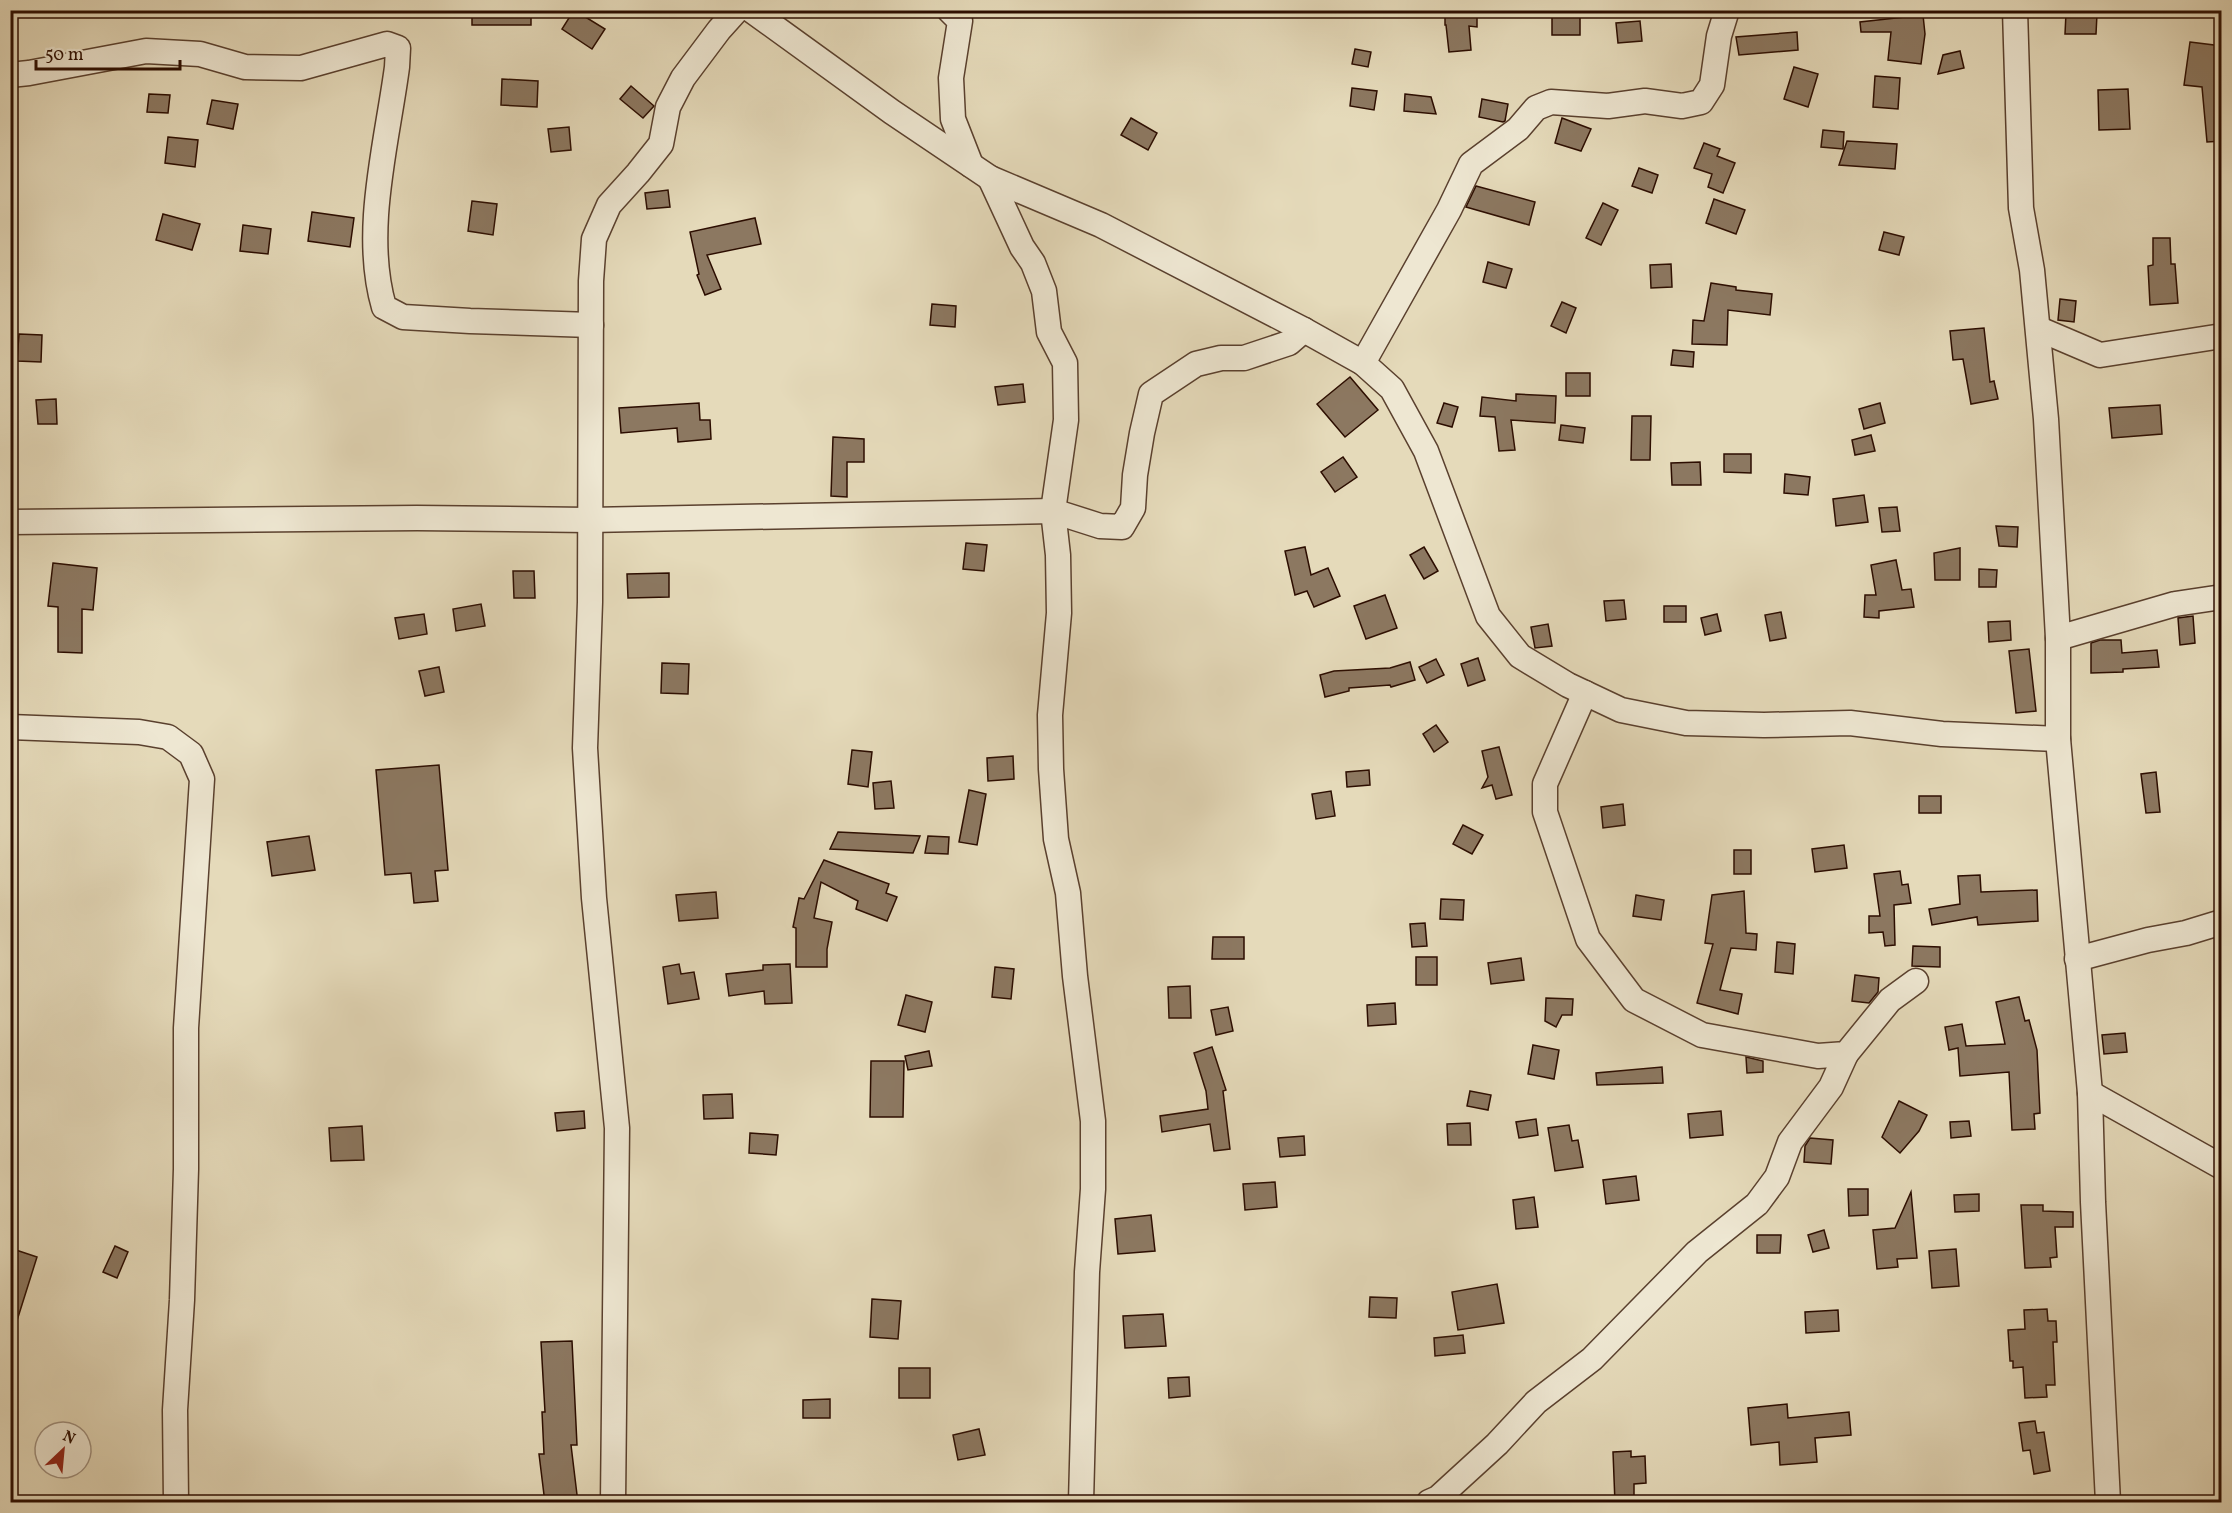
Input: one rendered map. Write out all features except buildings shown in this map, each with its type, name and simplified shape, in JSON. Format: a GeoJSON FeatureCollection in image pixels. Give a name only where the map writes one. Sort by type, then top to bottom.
{"type":"FeatureCollection","features":[{"type":"Feature","properties":{"kind":"street"},"geometry":{"type":"LineString","coordinates":[[613,1503],[616,1128],[594,898],[585,748],[590,602],[591,325],[594,239],[609,205],[660,144],[668,107],[683,78],[737,10]]}},
{"type":"Feature","properties":{"kind":"street"},"geometry":{"type":"LineString","coordinates":[[751,10],[892,112],[980,172],[1101,225],[1363,363],[1392,389],[1426,451],[1488,616],[1520,656],[1569,685],[1621,710],[1686,723],[1764,725],[1850,723],[1942,734],[2058,740]]}},
{"type":"Feature","properties":{"kind":"street"},"geometry":{"type":"LineString","coordinates":[[949,10],[960,21],[951,78],[953,119],[980,172],[1033,263],[1044,291],[1049,332],[1065,363],[1066,420],[1053,511],[1058,555],[1059,613],[1050,715],[1056,839],[1068,892],[1075,976],[1094,1121],[1093,1189],[1087,1272],[1081,1503]]}},
{"type":"Feature","properties":{"kind":"street"},"geometry":{"type":"LineString","coordinates":[[1363,363],[1449,210],[1471,164],[1518,129],[1536,108],[1551,102],[1608,106],[1646,101],[1682,106],[1701,102],[1712,85],[1719,36],[1727,10]]}},
{"type":"Feature","properties":{"kind":"street"},"geometry":{"type":"LineString","coordinates":[[2015,10],[2021,208],[2039,329],[2058,638],[2058,740],[2090,1093],[2108,1503]]}},
{"type":"Feature","properties":{"kind":"street"},"geometry":{"type":"LineString","coordinates":[[10,75],[146,51],[200,54],[245,67],[301,68],[387,44],[398,48],[398,67],[375,209],[378,286],[384,307],[403,317],[591,325]]}},
{"type":"Feature","properties":{"kind":"street"},"geometry":{"type":"LineString","coordinates":[[2039,329],[2100,355],[2222,336]]}},
{"type":"Feature","properties":{"kind":"street"},"geometry":{"type":"LineString","coordinates":[[10,522],[417,518],[589,520],[1053,511],[1100,526],[1122,527],[1133,508],[1135,475],[1151,394],[1196,364],[1221,358],[1244,358],[1267,351],[1289,344],[1304,330]]}},
{"type":"Feature","properties":{"kind":"street"},"geometry":{"type":"LineString","coordinates":[[2058,638],[2175,604],[2222,597]]}},
{"type":"Feature","properties":{"kind":"street"},"geometry":{"type":"LineString","coordinates":[[1585,693],[1545,784],[1545,812],[1588,939],[1634,1000],[1702,1035],[1818,1056],[1846,1054]]}},
{"type":"Feature","properties":{"kind":"street"},"geometry":{"type":"LineString","coordinates":[[10,727],[139,732],[168,737],[191,754],[202,779],[186,1028],[186,1169],[182,1300],[175,1410],[176,1503]]}},
{"type":"Feature","properties":{"kind":"street"},"geometry":{"type":"LineString","coordinates":[[2077,959],[2222,922]]}},
{"type":"Feature","properties":{"kind":"street"},"geometry":{"type":"LineString","coordinates":[[1429,1503],[1438,1498],[1497,1444],[1536,1402],[1592,1359],[1697,1252],[1757,1204],[1777,1177],[1790,1142],[1831,1087],[1846,1054],[1890,1000],[1916,981]]}},
{"type":"Feature","properties":{"kind":"street"},"geometry":{"type":"LineString","coordinates":[[2090,1093],[2222,1167]]}}]}
